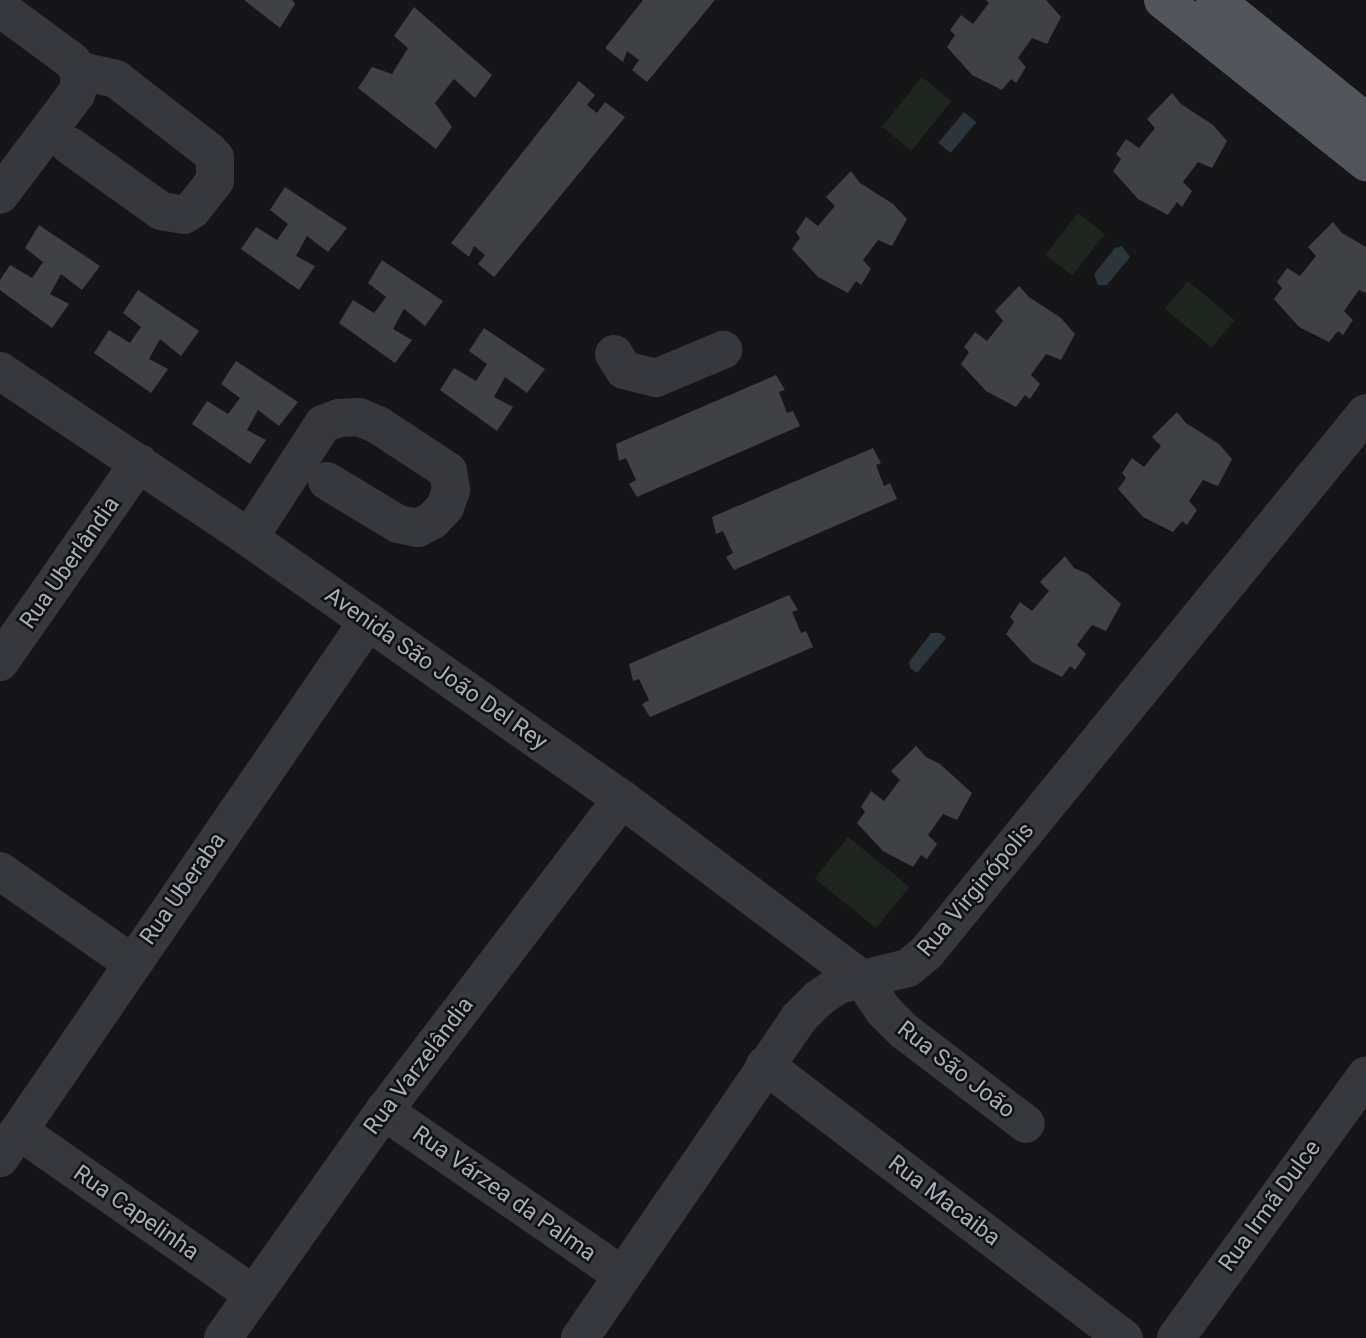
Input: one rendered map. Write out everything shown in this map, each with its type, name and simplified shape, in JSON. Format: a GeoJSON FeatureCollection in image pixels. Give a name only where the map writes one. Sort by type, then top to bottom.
{"type":"FeatureCollection","features":[{"type":"Feature","properties":{"kind":"main road"},"geometry":{"type":"LineString","coordinates":[[1163,0],[1366,162]]}},
{"type":"Feature","properties":{"kind":"main road"},"geometry":{"type":"LineString","coordinates":[[1215,0],[1366,122]]}},
{"type":"Feature","properties":{"kind":"street"},"geometry":{"type":"LineString","coordinates":[[0,8],[72,61],[78,70],[76,94],[0,195]]}},
{"type":"Feature","properties":{"kind":"street"},"geometry":{"type":"LineString","coordinates":[[70,146],[161,211],[184,215],[192,210],[215,181],[215,158],[209,151],[116,79],[78,70]]}},
{"type":"Feature","properties":{"kind":"street"},"geometry":{"type":"LineString","coordinates":[[614,354],[624,370],[656,377],[723,350]]}},
{"type":"Feature","properties":{"kind":"street","name":"Avenida São João Del Rey"},"geometry":{"type":"LineString","coordinates":[[0,371],[249,538],[622,799],[863,980]]}},
{"type":"Feature","properties":{"kind":"street","name":"Rua Virginópolis"},"geometry":{"type":"LineString","coordinates":[[580,1338],[765,1065],[818,998],[838,985],[908,968],[927,953],[1366,413]]}},
{"type":"Feature","properties":{"kind":"street"},"geometry":{"type":"LineString","coordinates":[[249,538],[323,424],[340,418],[359,418],[390,432],[448,471],[451,490],[445,507],[433,520],[418,528],[398,524],[327,481]]}},
{"type":"Feature","properties":{"kind":"street","name":"Rua Uberlândia"},"geometry":{"type":"LineString","coordinates":[[0,663],[139,463]]}},
{"type":"Feature","properties":{"kind":"street","name":"Rua Uberaba"},"geometry":{"type":"LineString","coordinates":[[9,1145],[368,621]]}},
{"type":"Feature","properties":{"kind":"street","name":"Rua Varzelândia"},"geometry":{"type":"LineString","coordinates":[[223,1338],[384,1111],[622,799]]}},
{"type":"Feature","properties":{"kind":"street"},"geometry":{"type":"LineString","coordinates":[[0,871],[132,963]]}},
{"type":"Feature","properties":{"kind":"street","name":"Rua São João"},"geometry":{"type":"LineString","coordinates":[[863,980],[884,1011],[904,1031],[1026,1124]]}},
{"type":"Feature","properties":{"kind":"street","name":"Rua Macaiba"},"geometry":{"type":"LineString","coordinates":[[765,1065],[1124,1338]]}},
{"type":"Feature","properties":{"kind":"street","name":"Rua Irmã Dulce"},"geometry":{"type":"LineString","coordinates":[[1176,1338],[1366,1076]]}},
{"type":"Feature","properties":{"kind":"street","name":"Rua Várzea da Palma"},"geometry":{"type":"LineString","coordinates":[[384,1111],[624,1276]]}},
{"type":"Feature","properties":{"kind":"street","name":"Rua Capelinha"},"geometry":{"type":"LineString","coordinates":[[9,1145],[253,1294]]}},
{"type":"Feature","properties":{"kind":"shaded area"},"geometry":{"type":"Polygon","coordinates":[[[922,77],[952,101],[911,151],[882,127],[922,77]]]}},
{"type":"Feature","properties":{"kind":"shaded area"},"geometry":{"type":"Polygon","coordinates":[[[964,112],[976,122],[951,153],[938,143],[964,112]]]}},
{"type":"Feature","properties":{"kind":"shaded area"},"geometry":{"type":"Polygon","coordinates":[[[1078,213],[1105,234],[1072,276],[1045,255],[1078,213]]]}},
{"type":"Feature","properties":{"kind":"shaded area"},"geometry":{"type":"Polygon","coordinates":[[[1122,246],[1130,257],[1107,285],[1098,285],[1094,274],[1115,248],[1122,246]]]}},
{"type":"Feature","properties":{"kind":"shaded area"},"geometry":{"type":"Polygon","coordinates":[[[1188,281],[1235,320],[1212,348],[1165,309],[1188,281]]]}},
{"type":"Feature","properties":{"kind":"shaded area"},"geometry":{"type":"Polygon","coordinates":[[[931,633],[940,633],[946,638],[917,673],[910,668],[909,662],[931,633]]]}},
{"type":"Feature","properties":{"kind":"shaded area"},"geometry":{"type":"Polygon","coordinates":[[[848,837],[909,887],[876,928],[815,878],[848,837]]]}},
{"type":"Feature","properties":{"kind":"building"},"geometry":{"type":"Polygon","coordinates":[[[244,0],[292,0],[295,4],[280,28],[244,0]]]}},
{"type":"Feature","properties":{"kind":"building"},"geometry":{"type":"Polygon","coordinates":[[[643,0],[715,0],[647,82],[632,70],[639,60],[627,51],[623,62],[605,48],[643,0]]]}},
{"type":"Feature","properties":{"kind":"building"},"geometry":{"type":"Polygon","coordinates":[[[986,0],[1046,0],[1061,17],[1047,44],[1032,38],[1018,58],[1026,67],[1016,83],[1011,79],[1002,90],[972,75],[947,47],[955,35],[950,30],[961,15],[973,24],[989,3],[986,0]]]}},
{"type":"Feature","properties":{"kind":"building"},"geometry":{"type":"Polygon","coordinates":[[[414,7],[492,75],[475,98],[454,79],[435,103],[452,127],[436,149],[358,88],[372,67],[392,74],[408,48],[394,36],[414,7]]]}},
{"type":"Feature","properties":{"kind":"building"},"geometry":{"type":"Polygon","coordinates":[[[579,81],[595,95],[587,105],[597,113],[605,102],[625,117],[494,277],[478,264],[485,255],[474,246],[469,257],[451,243],[579,81]]]}},
{"type":"Feature","properties":{"kind":"building"},"geometry":{"type":"Polygon","coordinates":[[[1172,93],[1181,104],[1213,125],[1227,141],[1212,168],[1198,162],[1183,182],[1192,191],[1182,207],[1177,202],[1168,215],[1138,199],[1113,171],[1121,159],[1116,154],[1126,139],[1139,148],[1155,128],[1147,119],[1172,93]]]}},
{"type":"Feature","properties":{"kind":"building"},"geometry":{"type":"Polygon","coordinates":[[[851,171],[860,183],[893,204],[907,219],[892,246],[878,240],[863,260],[871,269],[861,285],[856,281],[848,293],[818,277],[792,249],[800,238],[796,232],[806,217],[818,226],[835,206],[826,197],[851,171]]]}},
{"type":"Feature","properties":{"kind":"building"},"geometry":{"type":"Polygon","coordinates":[[[285,187],[347,228],[328,252],[307,236],[296,256],[315,266],[299,290],[241,249],[256,227],[277,240],[288,224],[270,210],[285,187]]]}},
{"type":"Feature","properties":{"kind":"building"},"geometry":{"type":"Polygon","coordinates":[[[1333,222],[1342,233],[1366,247],[1366,293],[1359,290],[1344,311],[1353,320],[1343,335],[1338,331],[1329,342],[1299,327],[1274,299],[1282,288],[1277,282],[1287,268],[1300,276],[1316,256],[1308,247],[1333,222]]]}},
{"type":"Feature","properties":{"kind":"building"},"geometry":{"type":"Polygon","coordinates":[[[39,225],[100,266],[82,290],[61,274],[50,294],[69,304],[52,328],[0,290],[0,280],[10,265],[32,278],[43,262],[25,248],[39,225]]]}},
{"type":"Feature","properties":{"kind":"building"},"geometry":{"type":"Polygon","coordinates":[[[382,260],[443,301],[425,326],[404,309],[393,329],[412,340],[395,363],[339,323],[353,300],[374,313],[386,297],[368,283],[382,260]]]}},
{"type":"Feature","properties":{"kind":"building"},"geometry":{"type":"Polygon","coordinates":[[[1019,286],[1029,297],[1061,318],[1075,334],[1061,360],[1046,354],[1031,375],[1040,384],[1030,399],[1025,395],[1016,407],[986,391],[961,364],[969,352],[964,347],[975,332],[987,341],[1003,321],[995,311],[1019,286]]]}},
{"type":"Feature","properties":{"kind":"building"},"geometry":{"type":"Polygon","coordinates":[[[138,290],[199,331],[181,356],[160,339],[149,359],[168,369],[151,393],[94,353],[109,330],[130,343],[141,327],[123,313],[138,290]]]}},
{"type":"Feature","properties":{"kind":"building"},"geometry":{"type":"Polygon","coordinates":[[[484,328],[545,369],[527,393],[505,377],[494,397],[513,407],[497,431],[440,390],[454,368],[476,381],[487,364],[469,351],[484,328]]]}},
{"type":"Feature","properties":{"kind":"building"},"geometry":{"type":"Polygon","coordinates":[[[236,361],[298,402],[279,426],[258,410],[247,430],[266,440],[250,464],[192,424],[207,401],[228,414],[240,398],[221,384],[236,361]]]}},
{"type":"Feature","properties":{"kind":"building"},"geometry":{"type":"Polygon","coordinates":[[[776,375],[785,390],[779,392],[787,413],[793,411],[800,426],[637,497],[629,484],[636,480],[626,458],[619,461],[616,444],[776,375]]]}},
{"type":"Feature","properties":{"kind":"building"},"geometry":{"type":"Polygon","coordinates":[[[1177,412],[1186,423],[1219,444],[1232,459],[1218,486],[1203,480],[1189,501],[1197,510],[1187,525],[1182,521],[1173,532],[1143,517],[1118,489],[1126,478],[1122,473],[1132,458],[1144,467],[1161,446],[1152,437],[1177,412]]]}},
{"type":"Feature","properties":{"kind":"building"},"geometry":{"type":"Polygon","coordinates":[[[873,448],[881,463],[876,465],[884,486],[890,483],[897,499],[734,570],[726,557],[733,553],[723,531],[716,534],[712,517],[873,448]]]}},
{"type":"Feature","properties":{"kind":"building"},"geometry":{"type":"Polygon","coordinates":[[[1065,556],[1074,568],[1088,574],[1121,604],[1106,631],[1092,625],[1077,645],[1086,654],[1075,670],[1070,666],[1062,677],[1032,662],[1006,634],[1014,622],[1010,617],[1020,602],[1032,611],[1049,591],[1040,582],[1065,556]]]}},
{"type":"Feature","properties":{"kind":"building"},"geometry":{"type":"Polygon","coordinates":[[[789,595],[798,610],[792,612],[801,633],[806,631],[813,647],[650,717],[642,704],[649,700],[639,679],[633,681],[629,664],[789,595]]]}},
{"type":"Feature","properties":{"kind":"building"},"geometry":{"type":"Polygon","coordinates":[[[916,746],[972,793],[957,820],[943,814],[928,835],[937,844],[927,859],[921,855],[913,867],[883,851],[857,823],[865,812],[861,807],[871,791],[884,801],[900,780],[891,771],[916,746]]]}}]}
